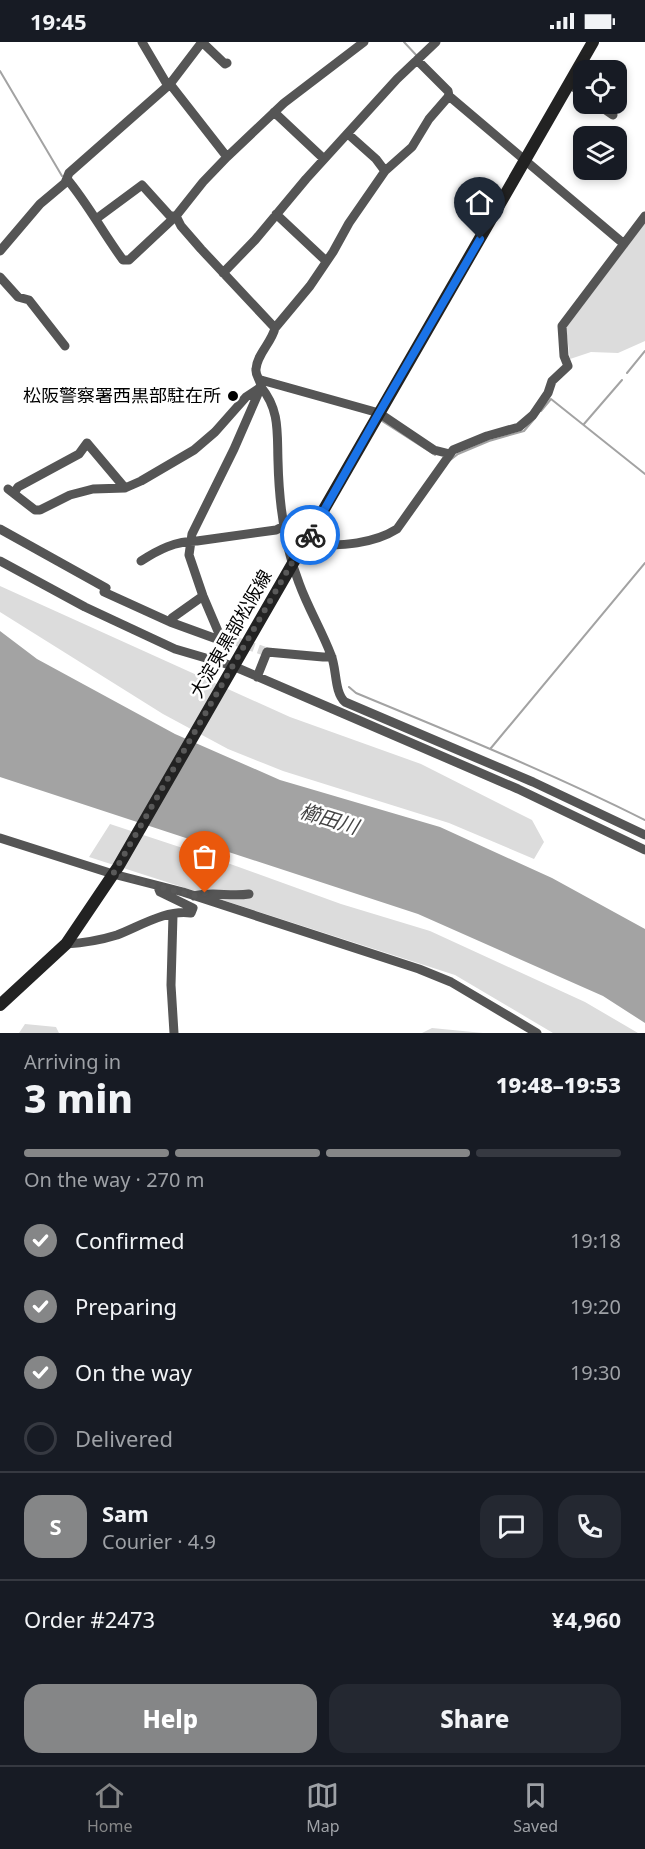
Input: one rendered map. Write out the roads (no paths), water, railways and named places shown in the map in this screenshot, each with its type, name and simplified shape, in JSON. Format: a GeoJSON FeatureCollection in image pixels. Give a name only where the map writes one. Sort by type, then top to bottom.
{"type":"FeatureCollection","features":[{"type":"Feature","properties":{"kind":"main road","name":"大淀東黒部松阪線"},"geometry":{"type":"LineString","coordinates":[[0,1005],[66,944],[116,870],[593,42]]}},
{"type":"Feature","properties":{"kind":"street"},"geometry":{"type":"LineString","coordinates":[[142,42],[171,86],[227,157]]}},
{"type":"Feature","properties":{"kind":"street"},"geometry":{"type":"LineString","coordinates":[[67,179],[123,260],[129,260],[176,216],[195,191],[227,157],[274,112],[298,91],[364,42]]}},
{"type":"Feature","properties":{"kind":"street"},"geometry":{"type":"LineString","coordinates":[[223,273],[397,79],[436,42]]}},
{"type":"Feature","properties":{"kind":"street"},"geometry":{"type":"LineString","coordinates":[[0,251],[40,204],[65,183],[69,173],[171,86],[203,44],[225,64],[227,63]]}},
{"type":"Feature","properties":{"kind":"street"},"geometry":{"type":"LineString","coordinates":[[418,59],[449,96],[624,244]]}},
{"type":"Feature","properties":{"kind":"street"},"geometry":{"type":"LineString","coordinates":[[569,84],[573,87]]}},
{"type":"Feature","properties":{"kind":"street"},"geometry":{"type":"LineString","coordinates":[[449,96],[429,119],[412,147],[385,171],[310,286],[275,328],[273,336],[256,365],[256,373],[276,415],[279,487],[288,552],[293,561],[298,582],[332,657],[340,698],[345,702],[533,782],[645,835]]}},
{"type":"Feature","properties":{"kind":"street"},"geometry":{"type":"LineString","coordinates":[[274,112],[324,159]]}},
{"type":"Feature","properties":{"kind":"street"},"geometry":{"type":"LineString","coordinates":[[348,134],[376,159],[385,171]]}},
{"type":"Feature","properties":{"kind":"street"},"geometry":{"type":"LineString","coordinates":[[96,219],[142,185],[170,216],[176,216]]}},
{"type":"Feature","properties":{"kind":"street"},"geometry":{"type":"LineString","coordinates":[[276,214],[326,261]]}},
{"type":"Feature","properties":{"kind":"street"},"geometry":{"type":"LineString","coordinates":[[176,216],[181,226],[275,328]]}},
{"type":"Feature","properties":{"kind":"street"},"geometry":{"type":"LineString","coordinates":[[304,546],[337,545],[374,540],[397,530],[453,450],[487,436],[519,427],[533,415],[548,393],[552,381],[568,366],[564,356],[562,326],[645,216]]}},
{"type":"Feature","properties":{"kind":"street"},"geometry":{"type":"LineString","coordinates":[[0,277],[18,297],[29,300],[65,346]]}},
{"type":"Feature","properties":{"kind":"street"},"geometry":{"type":"LineString","coordinates":[[261,384],[377,416],[434,450],[450,454]]}},
{"type":"Feature","properties":{"kind":"street"},"geometry":{"type":"LineString","coordinates":[[124,488],[87,443],[79,454],[11,491],[35,510],[40,510],[70,495],[93,489],[124,488],[141,481],[194,450],[215,432],[246,397],[261,384]]}},
{"type":"Feature","properties":{"kind":"street"},"geometry":{"type":"LineString","coordinates":[[0,529],[106,588],[104,592],[170,622],[214,638],[220,636],[189,555],[192,534],[234,449],[261,384]]}},
{"type":"Feature","properties":{"kind":"street"},"geometry":{"type":"LineString","coordinates":[[141,561],[158,550],[184,540],[276,530],[284,526]]}},
{"type":"Feature","properties":{"kind":"street"},"geometry":{"type":"LineString","coordinates":[[0,561],[85,607],[176,649],[257,677],[518,789],[645,850]]}},
{"type":"Feature","properties":{"kind":"street"},"geometry":{"type":"LineString","coordinates":[[170,622],[172,618],[203,596]]}},
{"type":"Feature","properties":{"kind":"street"},"geometry":{"type":"LineString","coordinates":[[257,677],[267,652],[332,657]]}},
{"type":"Feature","properties":{"kind":"street"},"geometry":{"type":"LineString","coordinates":[[0,838],[116,870],[158,886],[419,969],[451,982],[537,1033]]}},
{"type":"Feature","properties":{"kind":"street"},"geometry":{"type":"LineString","coordinates":[[66,944],[79,944],[115,936],[169,914],[191,913],[193,908],[160,892],[158,886]]}},
{"type":"Feature","properties":{"kind":"street"},"geometry":{"type":"LineString","coordinates":[[194,896],[205,893],[239,896],[249,894]]}},
{"type":"Feature","properties":{"kind":"street"},"geometry":{"type":"LineString","coordinates":[[173,915],[171,985],[174,1033]]}},
{"type":"Feature","properties":{"kind":"water","name":"櫛田川"},"geometry":{"type":"Polygon","coordinates":[[[0,631],[37,659],[175,734],[280,780],[440,827],[552,878],[645,929],[645,1023],[603,996],[418,914],[0,777],[0,631]]]}},
{"type":"Feature","properties":{"kind":"waterway"},"geometry":{"type":"LineString","coordinates":[[404,42],[418,57]]}},
{"type":"Feature","properties":{"kind":"waterway"},"geometry":{"type":"LineString","coordinates":[[0,71],[62,176]]}},
{"type":"Feature","properties":{"kind":"waterway"},"geometry":{"type":"LineString","coordinates":[[627,373],[645,351]]}},
{"type":"Feature","properties":{"kind":"waterway"},"geometry":{"type":"LineString","coordinates":[[584,424],[622,380]]}},
{"type":"Feature","properties":{"kind":"waterway"},"geometry":{"type":"LineString","coordinates":[[541,411],[551,399],[645,474]]}},
{"type":"Feature","properties":{"kind":"waterway"},"geometry":{"type":"LineString","coordinates":[[449,461],[458,454],[489,441],[524,431],[535,418]]}},
{"type":"Feature","properties":{"kind":"waterway"},"geometry":{"type":"LineString","coordinates":[[382,421],[435,455]]}},
{"type":"Feature","properties":{"kind":"waterway"},"geometry":{"type":"LineString","coordinates":[[491,748],[645,563]]}},
{"type":"Feature","properties":{"kind":"waterway"},"geometry":{"type":"LineString","coordinates":[[349,687],[356,693],[538,770],[645,820]]}},
{"type":"Feature","properties":{"kind":"tunnel"},"geometry":{"type":"LineString","coordinates":[[220,636],[267,652]]}},
{"type":"Feature","properties":{"kind":"place","name":"松阪警察署西黒部駐在所"},"geometry":{"type":"Point","coordinates":[233,396]}}]}
